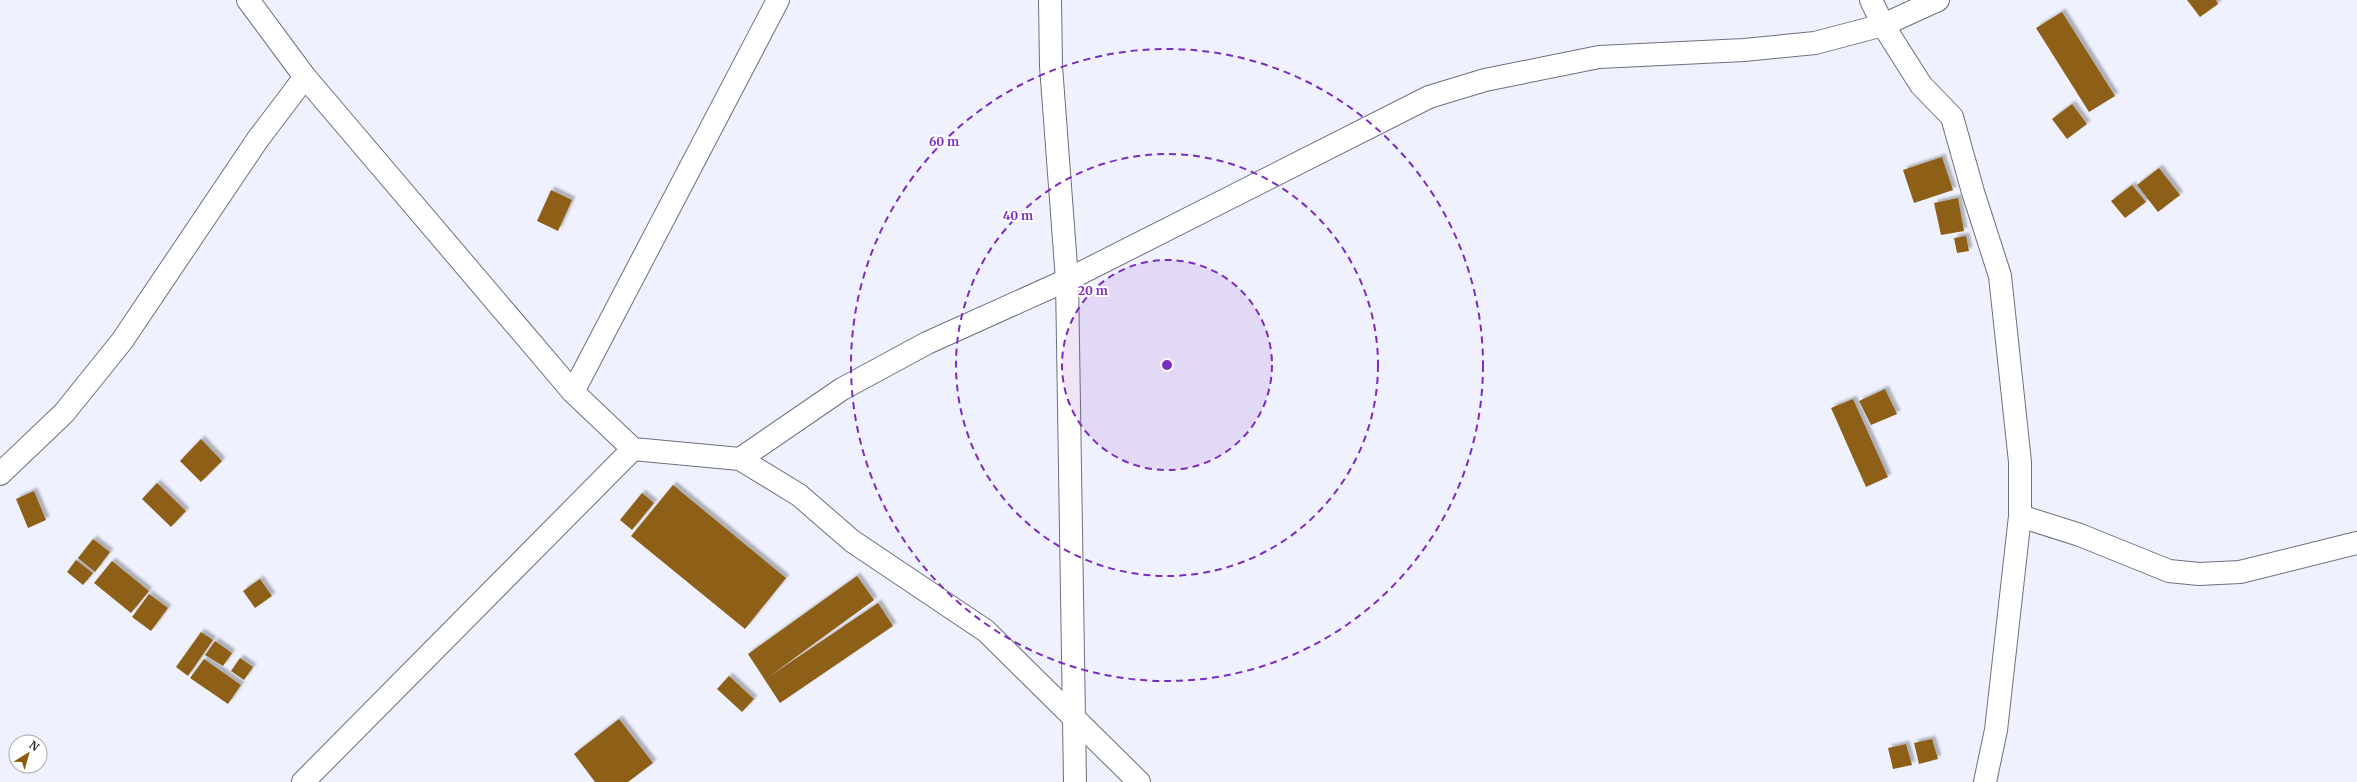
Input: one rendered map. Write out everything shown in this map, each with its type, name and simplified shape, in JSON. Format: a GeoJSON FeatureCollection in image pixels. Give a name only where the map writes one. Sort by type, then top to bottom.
{"type":"FeatureCollection","features":[{"type":"Feature","properties":{"kind":"street"},"geometry":{"type":"LineString","coordinates":[[248,0],[305,77],[573,392],[633,449],[740,459],[799,495],[852,541],[986,632],[1074,716],[1139,782]]}},
{"type":"Feature","properties":{"kind":"street"},"geometry":{"type":"LineString","coordinates":[[573,392],[778,0]]}},
{"type":"Feature","properties":{"kind":"street"},"geometry":{"type":"LineString","coordinates":[[1050,0],[1051,66],[1067,280],[1075,782]]}},
{"type":"Feature","properties":{"kind":"street"},"geometry":{"type":"LineString","coordinates":[[1871,0],[1883,24],[1921,85],[1952,117],[1973,192],[2000,276],[2020,462],[2020,516],[1996,730],[1985,782]]}},
{"type":"Feature","properties":{"kind":"street"},"geometry":{"type":"LineString","coordinates":[[740,459],[842,389],[927,343],[1067,280],[1436,95],[1485,80],[1599,57],[1744,50],[1815,43],[1883,24],[1938,0]]}},
{"type":"Feature","properties":{"kind":"street"},"geometry":{"type":"LineString","coordinates":[[0,474],[64,413],[122,341],[258,139],[305,77]]}},
{"type":"Feature","properties":{"kind":"street"},"geometry":{"type":"LineString","coordinates":[[303,782],[633,449]]}},
{"type":"Feature","properties":{"kind":"street"},"geometry":{"type":"LineString","coordinates":[[2020,516],[2080,535],[2169,571],[2199,574],[2240,572],[2357,543]]}},
{"type":"Feature","properties":{"kind":"building"},"geometry":{"type":"Polygon","coordinates":[[[2187,0],[2216,0],[2218,4],[2200,17],[2187,0]]]}},
{"type":"Feature","properties":{"kind":"building"},"geometry":{"type":"Polygon","coordinates":[[[2062,12],[2115,96],[2089,112],[2036,28],[2062,12]]]}},
{"type":"Feature","properties":{"kind":"building"},"geometry":{"type":"Polygon","coordinates":[[[2072,104],[2087,124],[2067,139],[2052,119],[2072,104]]]}},
{"type":"Feature","properties":{"kind":"building"},"geometry":{"type":"Polygon","coordinates":[[[1942,157],[1953,190],[1914,203],[1903,170],[1942,157]]]}},
{"type":"Feature","properties":{"kind":"building"},"geometry":{"type":"Polygon","coordinates":[[[2159,168],[2180,195],[2158,212],[2137,185],[2159,168]]]}},
{"type":"Feature","properties":{"kind":"building"},"geometry":{"type":"Polygon","coordinates":[[[2132,185],[2146,202],[2125,218],[2111,201],[2132,185]]]}},
{"type":"Feature","properties":{"kind":"building"},"geometry":{"type":"Polygon","coordinates":[[[551,190],[572,200],[558,231],[537,221],[551,190]]]}},
{"type":"Feature","properties":{"kind":"building"},"geometry":{"type":"Polygon","coordinates":[[[1958,198],[1964,231],[1941,235],[1934,203],[1958,198]]]}},
{"type":"Feature","properties":{"kind":"building"},"geometry":{"type":"Polygon","coordinates":[[[1966,236],[1969,251],[1957,253],[1954,238],[1966,236]]]}},
{"type":"Feature","properties":{"kind":"building"},"geometry":{"type":"Polygon","coordinates":[[[1885,389],[1897,414],[1871,425],[1859,401],[1885,389]]]}},
{"type":"Feature","properties":{"kind":"building"},"geometry":{"type":"Polygon","coordinates":[[[1853,399],[1888,477],[1866,487],[1831,408],[1853,399]]]}},
{"type":"Feature","properties":{"kind":"building"},"geometry":{"type":"Polygon","coordinates":[[[201,439],[222,461],[201,482],[180,461],[201,439]]]}},
{"type":"Feature","properties":{"kind":"building"},"geometry":{"type":"Polygon","coordinates":[[[157,483],[186,511],[171,527],[142,499],[157,483]]]}},
{"type":"Feature","properties":{"kind":"building"},"geometry":{"type":"Polygon","coordinates":[[[673,485],[786,578],[745,629],[631,536],[673,485]]]}},
{"type":"Feature","properties":{"kind":"building"},"geometry":{"type":"Polygon","coordinates":[[[34,491],[46,520],[28,528],[16,499],[34,491]]]}},
{"type":"Feature","properties":{"kind":"building"},"geometry":{"type":"Polygon","coordinates":[[[642,493],[654,503],[632,530],[620,520],[642,493]]]}},
{"type":"Feature","properties":{"kind":"building"},"geometry":{"type":"Polygon","coordinates":[[[93,539],[110,552],[95,572],[78,558],[93,539]]]}},
{"type":"Feature","properties":{"kind":"building"},"geometry":{"type":"Polygon","coordinates":[[[76,560],[93,573],[83,585],[67,572],[76,560]]]}},
{"type":"Feature","properties":{"kind":"building"},"geometry":{"type":"Polygon","coordinates":[[[112,561],[149,591],[131,613],[94,583],[112,561]]]}},
{"type":"Feature","properties":{"kind":"building"},"geometry":{"type":"Polygon","coordinates":[[[857,576],[874,600],[767,678],[878,603],[893,626],[780,703],[748,654],[857,576]]]}},
{"type":"Feature","properties":{"kind":"building"},"geometry":{"type":"Polygon","coordinates":[[[260,579],[272,596],[255,608],[243,591],[260,579]]]}},
{"type":"Feature","properties":{"kind":"building"},"geometry":{"type":"Polygon","coordinates":[[[149,594],[168,608],[151,631],[132,617],[149,594]]]}},
{"type":"Feature","properties":{"kind":"building"},"geometry":{"type":"Polygon","coordinates":[[[201,632],[213,640],[188,676],[176,667],[201,632]]]}},
{"type":"Feature","properties":{"kind":"building"},"geometry":{"type":"Polygon","coordinates":[[[215,641],[232,653],[223,666],[205,655],[215,641]]]}},
{"type":"Feature","properties":{"kind":"building"},"geometry":{"type":"Polygon","coordinates":[[[240,658],[253,667],[244,680],[231,671],[240,658]]]}},
{"type":"Feature","properties":{"kind":"building"},"geometry":{"type":"Polygon","coordinates":[[[204,659],[241,685],[228,704],[190,678],[204,659]]]}},
{"type":"Feature","properties":{"kind":"building"},"geometry":{"type":"Polygon","coordinates":[[[729,676],[754,699],[742,712],[717,689],[729,676]]]}},
{"type":"Feature","properties":{"kind":"building"},"geometry":{"type":"Polygon","coordinates":[[[619,719],[653,763],[628,782],[595,782],[574,754],[619,719]]]}},
{"type":"Feature","properties":{"kind":"building"},"geometry":{"type":"Polygon","coordinates":[[[1932,739],[1938,759],[1919,764],[1914,743],[1932,739]]]}},
{"type":"Feature","properties":{"kind":"building"},"geometry":{"type":"Polygon","coordinates":[[[1906,744],[1912,765],[1893,769],[1888,748],[1906,744]]]}}]}
